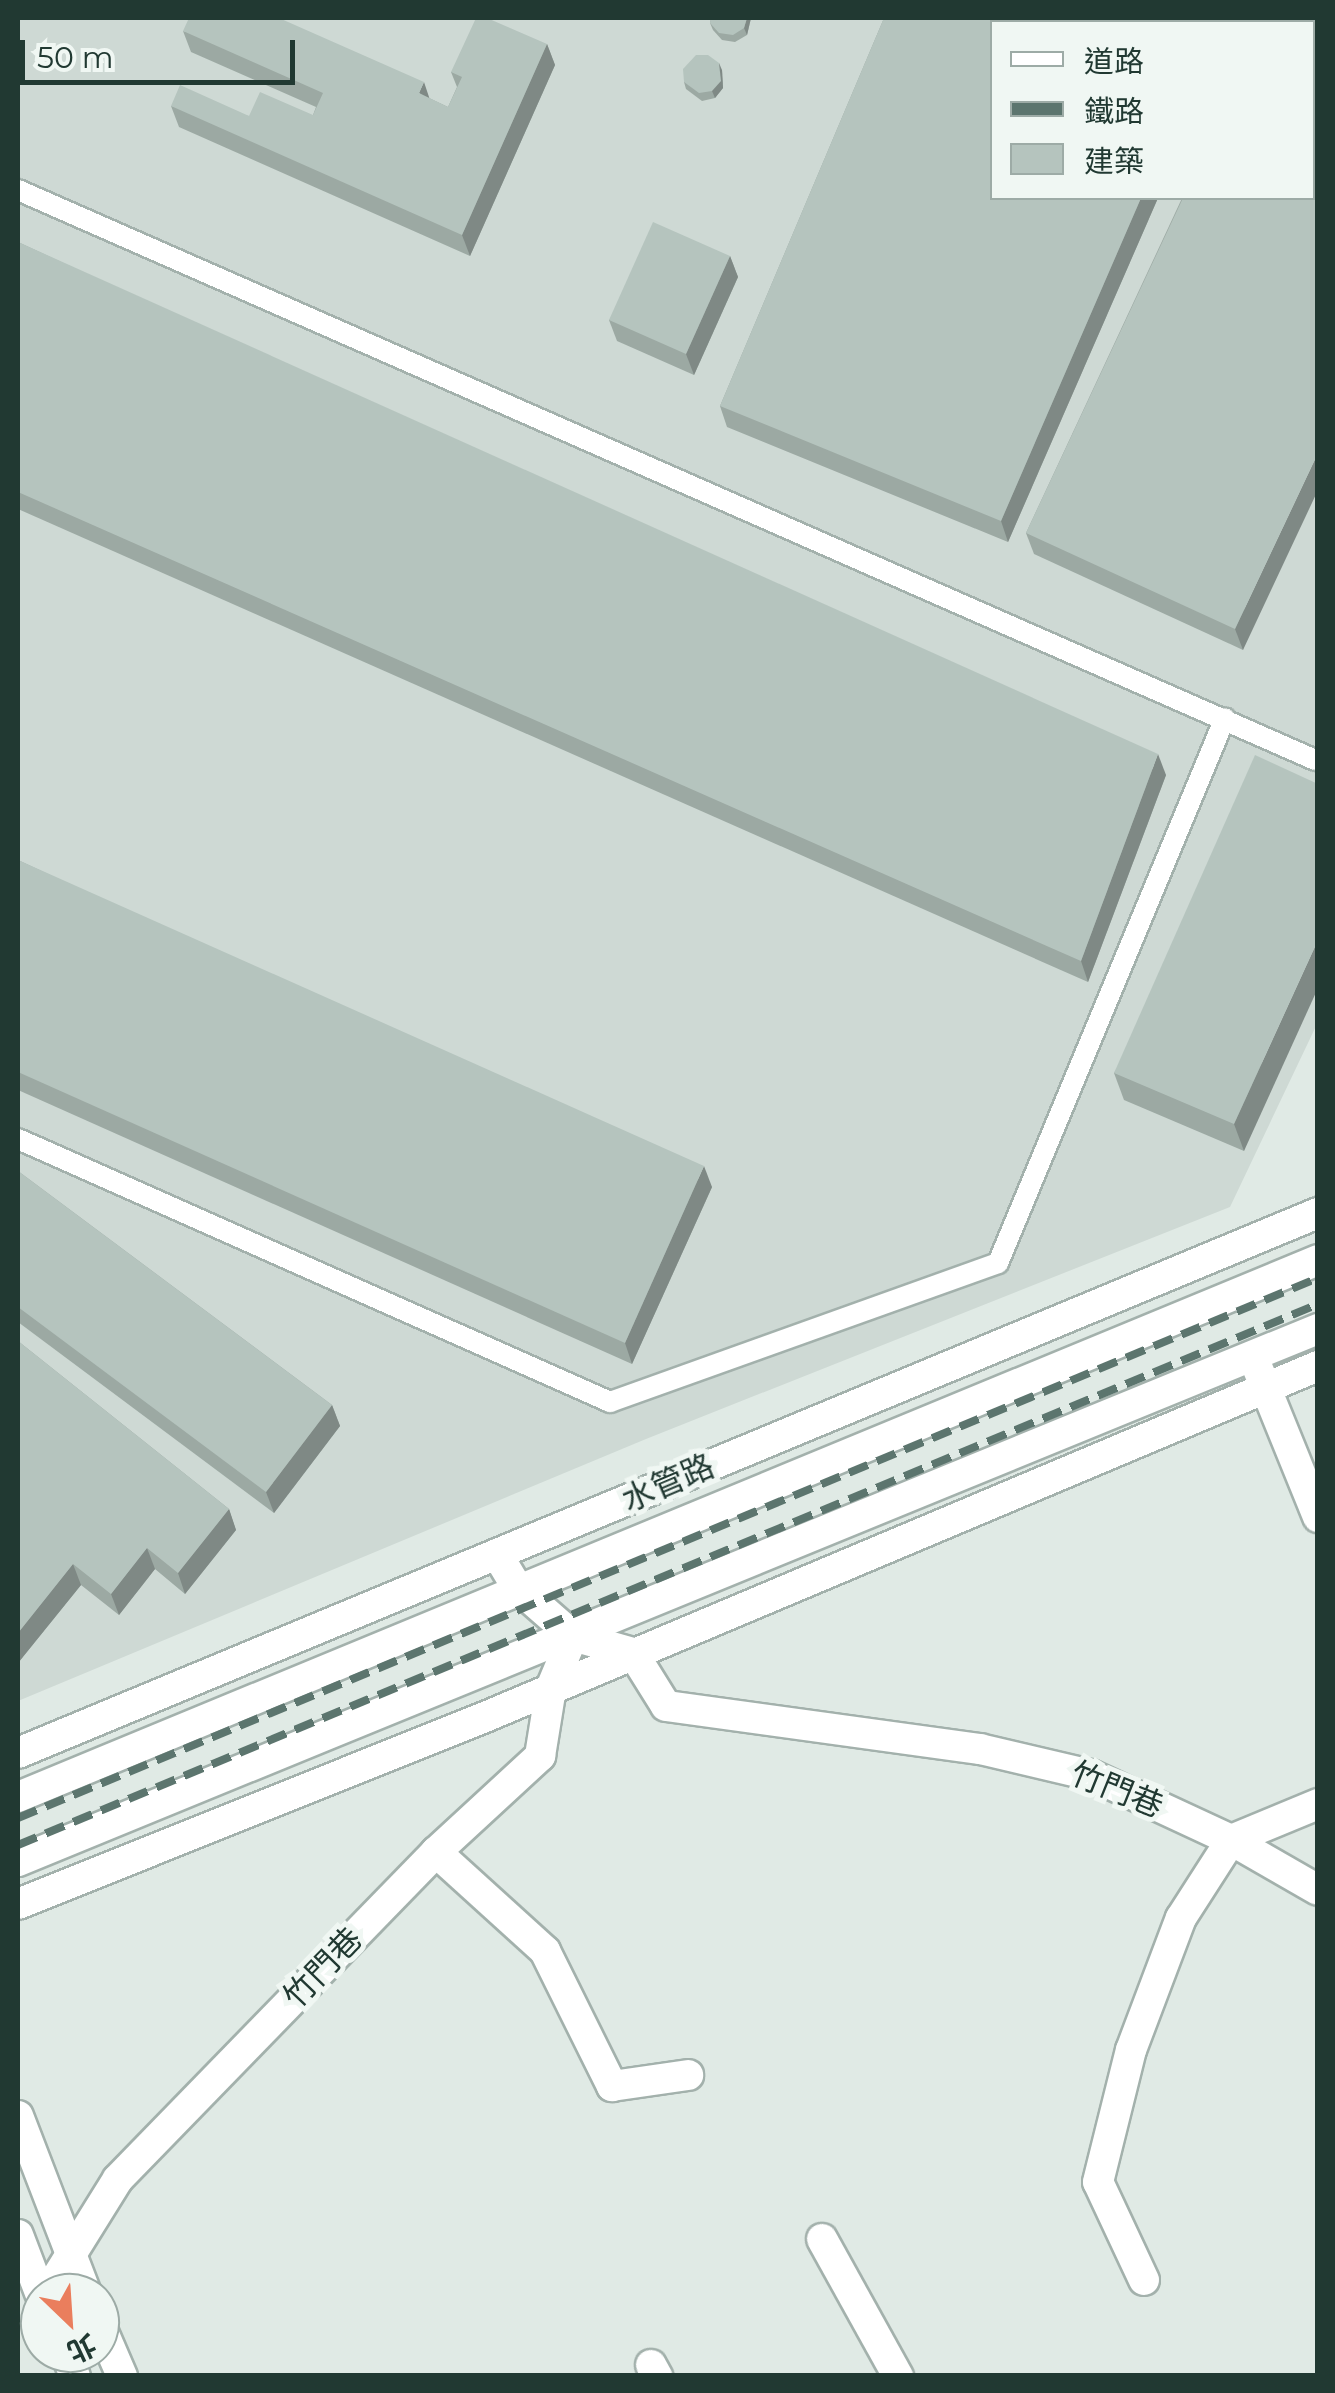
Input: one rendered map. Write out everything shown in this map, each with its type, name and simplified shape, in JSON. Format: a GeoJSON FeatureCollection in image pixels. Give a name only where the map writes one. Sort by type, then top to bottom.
{"type":"FeatureCollection","features":[{"type":"Feature","properties":{"kind":"street","name":"水管路"},"geometry":{"type":"LineString","coordinates":[[18,1753],[1318,1213]]}},
{"type":"Feature","properties":{"kind":"street","name":"水管路"},"geometry":{"type":"LineString","coordinates":[[18,1798],[517,1588],[1318,1260]]}},
{"type":"Feature","properties":{"kind":"street"},"geometry":{"type":"LineString","coordinates":[[18,1861],[1318,1330]]}},
{"type":"Feature","properties":{"kind":"street"},"geometry":{"type":"LineString","coordinates":[[1253,1357],[1318,1517]]}},
{"type":"Feature","properties":{"kind":"street"},"geometry":{"type":"LineString","coordinates":[[18,1904],[551,1688],[1318,1366]]}},
{"type":"Feature","properties":{"kind":"street"},"geometry":{"type":"LineString","coordinates":[[497,1554],[517,1588],[573,1636],[633,1653]]}},
{"type":"Feature","properties":{"kind":"street","name":"竹門巷"},"geometry":{"type":"LineString","coordinates":[[59,2273],[118,2179],[436,1852],[540,1756],[551,1688],[573,1636]]}},
{"type":"Feature","properties":{"kind":"street","name":"竹門巷"},"geometry":{"type":"LineString","coordinates":[[633,1653],[666,1706],[980,1750],[1091,1774],[1231,1840],[1318,1890]]}},
{"type":"Feature","properties":{"kind":"street"},"geometry":{"type":"LineString","coordinates":[[1144,2280],[1098,2182],[1130,2050],[1180,1918],[1231,1840],[1318,1804]]}},
{"type":"Feature","properties":{"kind":"street"},"geometry":{"type":"LineString","coordinates":[[436,1852],[545,1951],[612,2086],[688,2075]]}},
{"type":"Feature","properties":{"kind":"street"},"geometry":{"type":"LineString","coordinates":[[18,2116],[77,2273]]}},
{"type":"Feature","properties":{"kind":"street"},"geometry":{"type":"LineString","coordinates":[[18,2235],[35,2273]]}},
{"type":"Feature","properties":{"kind":"street"},"geometry":{"type":"LineString","coordinates":[[822,2239],[898,2376]]}},
{"type":"Feature","properties":{"kind":"lane"},"geometry":{"type":"LineString","coordinates":[[18,190],[1316,760]]}},
{"type":"Feature","properties":{"kind":"lane"},"geometry":{"type":"LineString","coordinates":[[18,1138],[610,1402],[998,1263],[1225,718]]}},
{"type":"Feature","properties":{"kind":"shaded area"},"geometry":{"type":"Polygon","coordinates":[[[18,18],[1317,18],[1317,1024],[1230,1207],[646,1439],[18,1701],[18,18]]]}},
{"type":"Feature","properties":{"kind":"building"},"geometry":{"type":"Polygon","coordinates":[[[189,18],[279,18],[424,82],[419,93],[448,107],[462,77],[451,72],[476,18],[487,18],[547,44],[462,235],[171,106],[180,85],[249,116],[260,92],[313,115],[323,93],[183,31],[189,18]]]}},
{"type":"Feature","properties":{"kind":"building"},"geometry":{"type":"Polygon","coordinates":[[[711,18],[747,18],[744,28],[733,35],[719,33],[710,23],[711,18]]]}},
{"type":"Feature","properties":{"kind":"building"},"geometry":{"type":"Polygon","coordinates":[[[884,18],[1219,18],[990,20],[990,200],[1140,200],[1001,521],[720,406],[884,18]]]}},
{"type":"Feature","properties":{"kind":"building"},"geometry":{"type":"Polygon","coordinates":[[[1318,18],[1318,453],[1235,629],[1026,533],[1182,200],[1315,200],[1315,20],[1265,20],[1318,18]]]}},
{"type":"Feature","properties":{"kind":"building"},"geometry":{"type":"Polygon","coordinates":[[[696,55],[708,55],[719,63],[721,81],[712,91],[699,93],[684,82],[683,69],[696,55]]]}},
{"type":"Feature","properties":{"kind":"building"},"geometry":{"type":"Polygon","coordinates":[[[653,222],[730,256],[686,354],[609,320],[653,222]]]}},
{"type":"Feature","properties":{"kind":"building"},"geometry":{"type":"Polygon","coordinates":[[[18,242],[1158,754],[1081,961],[18,492],[18,242]]]}},
{"type":"Feature","properties":{"kind":"building"},"geometry":{"type":"Polygon","coordinates":[[[1255,755],[1318,784],[1318,940],[1234,1124],[1114,1073],[1255,755]]]}},
{"type":"Feature","properties":{"kind":"building"},"geometry":{"type":"Polygon","coordinates":[[[18,860],[704,1166],[625,1343],[18,1072],[18,860]]]}},
{"type":"Feature","properties":{"kind":"building"},"geometry":{"type":"Polygon","coordinates":[[[18,1171],[332,1405],[266,1492],[18,1307],[18,1171]]]}},
{"type":"Feature","properties":{"kind":"building"},"geometry":{"type":"Polygon","coordinates":[[[18,1341],[229,1509],[178,1573],[147,1548],[111,1594],[73,1564],[18,1633],[18,1341]]]}},
{"type":"Feature","properties":{"kind":"railway"},"geometry":{"type":"LineString","coordinates":[[18,1818],[1318,1278]]}},
{"type":"Feature","properties":{"kind":"railway"},"geometry":{"type":"LineString","coordinates":[[18,1845],[1318,1304]]}}]}
